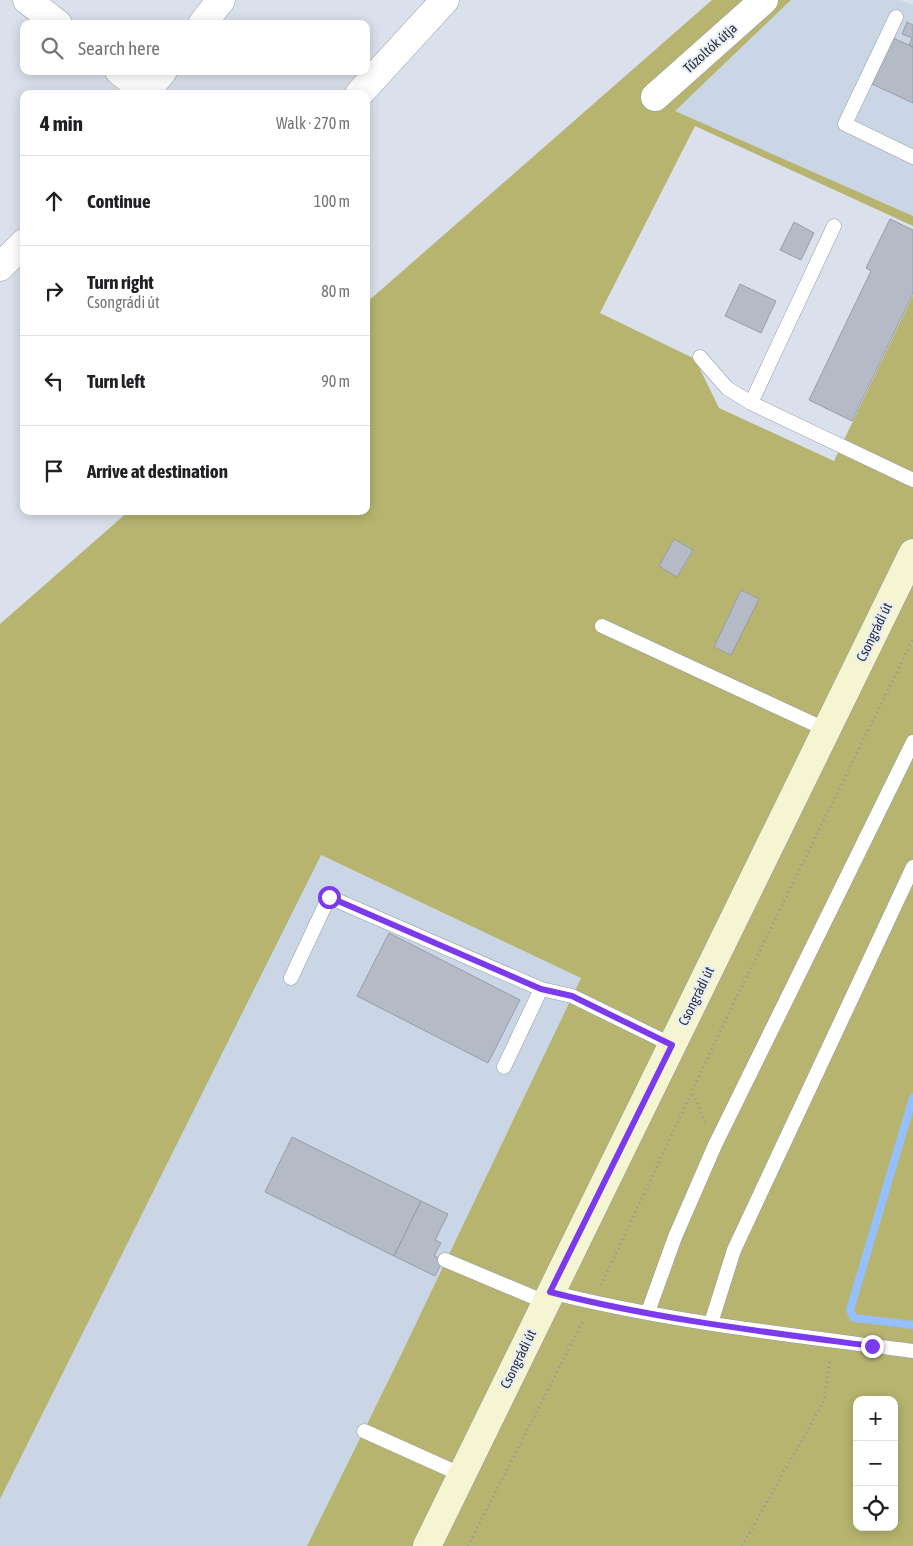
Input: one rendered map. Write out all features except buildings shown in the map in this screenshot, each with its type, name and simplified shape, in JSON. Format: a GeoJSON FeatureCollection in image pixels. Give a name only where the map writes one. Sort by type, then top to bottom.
{"type":"FeatureCollection","features":[{"type":"Feature","properties":{"kind":"main road","name":"Csongrádi út"},"geometry":{"type":"LineString","coordinates":[[427,1546],[913,553]]}},
{"type":"Feature","properties":{"kind":"street"},"geometry":{"type":"LineString","coordinates":[[27,0],[53,20]]}},
{"type":"Feature","properties":{"kind":"street"},"geometry":{"type":"LineString","coordinates":[[205,20],[221,0]]}},
{"type":"Feature","properties":{"kind":"street"},"geometry":{"type":"LineString","coordinates":[[363,90],[445,0]]}},
{"type":"Feature","properties":{"kind":"street","name":"Tűzoltók útja"},"geometry":{"type":"LineString","coordinates":[[655,97],[764,0]]}},
{"type":"Feature","properties":{"kind":"street"},"geometry":{"type":"LineString","coordinates":[[124,75],[142,90]]}},
{"type":"Feature","properties":{"kind":"street"},"geometry":{"type":"LineString","coordinates":[[148,90],[160,75]]}},
{"type":"Feature","properties":{"kind":"street"},"geometry":{"type":"LineString","coordinates":[[0,267],[20,247]]}},
{"type":"Feature","properties":{"kind":"lane"},"geometry":{"type":"LineString","coordinates":[[896,17],[845,124],[913,157]]}},
{"type":"Feature","properties":{"kind":"lane"},"geometry":{"type":"LineString","coordinates":[[752,403],[834,226]]}},
{"type":"Feature","properties":{"kind":"lane"},"geometry":{"type":"LineString","coordinates":[[700,357],[727,388],[752,403],[913,480]]}},
{"type":"Feature","properties":{"kind":"lane"},"geometry":{"type":"LineString","coordinates":[[602,626],[826,730]]}},
{"type":"Feature","properties":{"kind":"lane"},"geometry":{"type":"LineString","coordinates":[[648,1312],[675,1237],[715,1145],[913,742]]}},
{"type":"Feature","properties":{"kind":"lane"},"geometry":{"type":"LineString","coordinates":[[711,1323],[734,1250],[913,867]]}},
{"type":"Feature","properties":{"kind":"lane"},"geometry":{"type":"LineString","coordinates":[[291,978],[329,897],[541,989],[572,996],[672,1045]]}},
{"type":"Feature","properties":{"kind":"lane"},"geometry":{"type":"LineString","coordinates":[[504,1066],[541,989]]}},
{"type":"Feature","properties":{"kind":"lane"},"geometry":{"type":"LineString","coordinates":[[445,1260],[548,1297],[592,1302],[711,1323],[832,1341],[913,1351]]}},
{"type":"Feature","properties":{"kind":"lane"},"geometry":{"type":"LineString","coordinates":[[364,1431],[462,1475]]}},
{"type":"Feature","properties":{"kind":"path"},"geometry":{"type":"LineString","coordinates":[[468,1546],[592,1302],[729,1013],[913,639]]}},
{"type":"Feature","properties":{"kind":"path"},"geometry":{"type":"LineString","coordinates":[[692,1093],[715,1145]]}},
{"type":"Feature","properties":{"kind":"path"},"geometry":{"type":"LineString","coordinates":[[742,1546],[824,1401],[832,1341]]}},
{"type":"Feature","properties":{"kind":"shaded area"},"geometry":{"type":"Polygon","coordinates":[[[712,0],[791,0],[675,111],[913,216],[913,226],[695,126],[600,313],[695,359],[719,408],[834,461],[913,295],[913,1546],[307,1546],[399,1359],[581,978],[321,855],[0,1499],[0,624],[124,515],[370,515],[370,299],[712,0]]]}},
{"type":"Feature","properties":{"kind":"shaded area"},"geometry":{"type":"Polygon","coordinates":[[[791,0],[900,0],[913,5],[913,216],[674,111],[791,0]]]}},
{"type":"Feature","properties":{"kind":"shaded area"},"geometry":{"type":"Polygon","coordinates":[[[320,855],[581,978],[399,1359],[307,1546],[0,1546],[0,1499],[320,855]]]}},
{"type":"Feature","properties":{"kind":"waterway"},"geometry":{"type":"LineString","coordinates":[[913,1098],[850,1310],[854,1318],[913,1325]]}},
{"type":"Feature","properties":{"kind":"route"},"geometry":{"type":"LineString","coordinates":[[329,897],[541,989],[572,996],[672,1045],[550,1292],[619,1308],[872,1346]]}}]}
